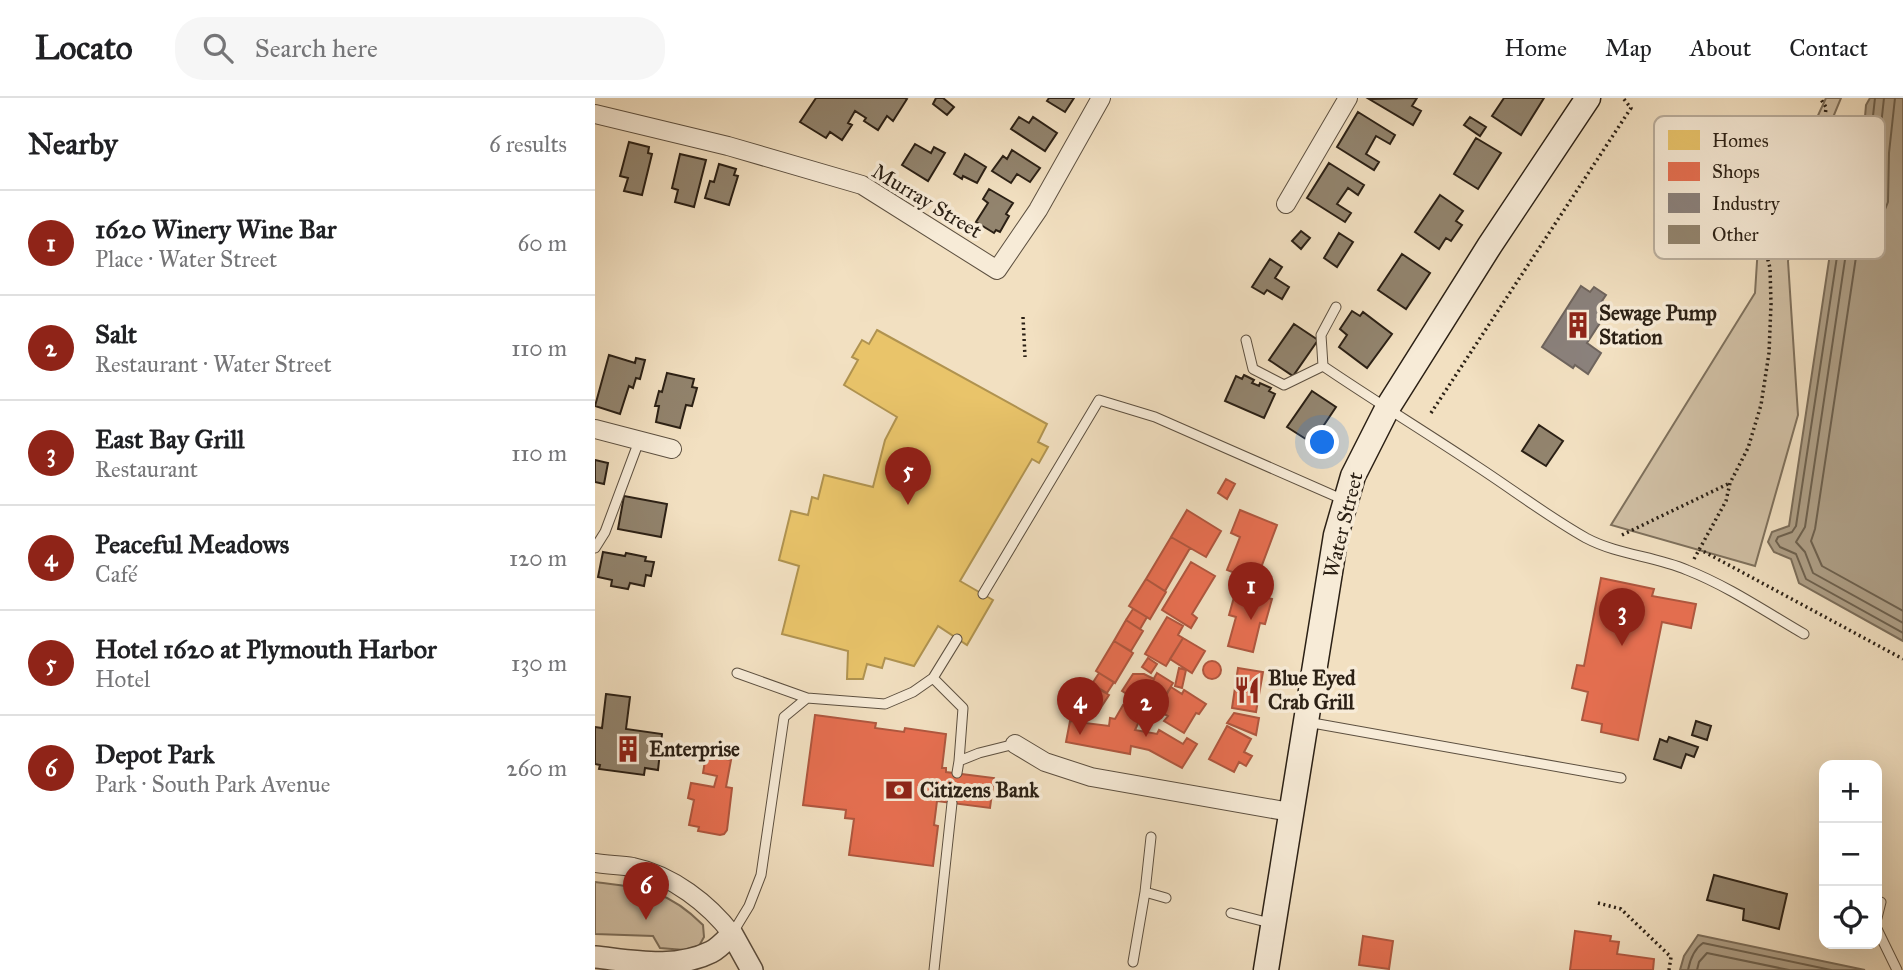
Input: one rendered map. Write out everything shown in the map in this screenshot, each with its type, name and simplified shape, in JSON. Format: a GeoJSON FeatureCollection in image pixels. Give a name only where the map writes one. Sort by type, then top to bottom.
{"type":"FeatureCollection","features":[{"type":"Feature","properties":{"kind":"main road","name":"Water Street"},"geometry":{"type":"LineString","coordinates":[[1266,970],[1336,535],[1353,476],[1388,407],[1490,245],[1588,98]]}},
{"type":"Feature","properties":{"kind":"street","name":"Murray Street"},"geometry":{"type":"LineString","coordinates":[[595,114],[739,149],[862,185],[997,271],[1038,210],[1101,98]]}},
{"type":"Feature","properties":{"kind":"street"},"geometry":{"type":"LineString","coordinates":[[1286,204],[1348,98]]}},
{"type":"Feature","properties":{"kind":"street"},"geometry":{"type":"LineString","coordinates":[[595,429],[672,449]]}},
{"type":"Feature","properties":{"kind":"street"},"geometry":{"type":"LineString","coordinates":[[1015,744],[1045,762],[1091,777],[1290,813]]}},
{"type":"Feature","properties":{"kind":"street"},"geometry":{"type":"LineString","coordinates":[[595,863],[635,868],[664,878],[688,892],[719,918],[732,934],[752,970]]}},
{"type":"Feature","properties":{"kind":"street"},"geometry":{"type":"LineString","coordinates":[[595,957],[649,963],[684,963],[712,952],[732,934]]}},
{"type":"Feature","properties":{"kind":"lane"},"geometry":{"type":"LineString","coordinates":[[1323,366],[1321,335],[1336,307]]}},
{"type":"Feature","properties":{"kind":"lane"},"geometry":{"type":"LineString","coordinates":[[1246,340],[1253,369],[1284,385],[1323,366]]}},
{"type":"Feature","properties":{"kind":"lane"},"geometry":{"type":"LineString","coordinates":[[1323,366],[1544,513],[1588,539],[1622,552],[1687,570],[1728,590],[1804,634]]}},
{"type":"Feature","properties":{"kind":"lane"},"geometry":{"type":"LineString","coordinates":[[983,594],[1099,400],[1154,417],[1346,500]]}},
{"type":"Feature","properties":{"kind":"lane"},"geometry":{"type":"LineString","coordinates":[[595,548],[605,532],[639,441]]}},
{"type":"Feature","properties":{"kind":"lane"},"geometry":{"type":"LineString","coordinates":[[737,673],[807,698],[885,704],[913,692],[933,678],[957,639]]}},
{"type":"Feature","properties":{"kind":"lane"},"geometry":{"type":"LineString","coordinates":[[933,678],[963,708],[957,773]]}},
{"type":"Feature","properties":{"kind":"lane"},"geometry":{"type":"LineString","coordinates":[[732,934],[761,875],[784,717],[807,698]]}},
{"type":"Feature","properties":{"kind":"lane"},"geometry":{"type":"LineString","coordinates":[[1305,721],[1621,778]]}},
{"type":"Feature","properties":{"kind":"lane"},"geometry":{"type":"LineString","coordinates":[[959,761],[1015,744]]}},
{"type":"Feature","properties":{"kind":"lane"},"geometry":{"type":"LineString","coordinates":[[934,970],[952,803]]}},
{"type":"Feature","properties":{"kind":"lane"},"geometry":{"type":"LineString","coordinates":[[1133,962],[1151,837]]}},
{"type":"Feature","properties":{"kind":"lane"},"geometry":{"type":"LineString","coordinates":[[1145,892],[1166,898]]}},
{"type":"Feature","properties":{"kind":"lane"},"geometry":{"type":"LineString","coordinates":[[1231,914],[1274,924]]}},
{"type":"Feature","properties":{"kind":"lane"},"geometry":{"type":"LineString","coordinates":[[1882,939],[1897,970]]}},
{"type":"Feature","properties":{"kind":"path"},"geometry":{"type":"LineString","coordinates":[[1431,413],[1631,108],[1623,98]]}},
{"type":"Feature","properties":{"kind":"path"},"geometry":{"type":"LineString","coordinates":[[1820,98],[1826,107],[1825,116]]}},
{"type":"Feature","properties":{"kind":"path"},"geometry":{"type":"LineString","coordinates":[[1687,570],[1726,501],[1730,483],[1748,448],[1761,405],[1769,353],[1772,304],[1768,259]]}},
{"type":"Feature","properties":{"kind":"path"},"geometry":{"type":"LineString","coordinates":[[1023,317],[1025,357]]}},
{"type":"Feature","properties":{"kind":"path"},"geometry":{"type":"LineString","coordinates":[[1602,545],[1730,483]]}},
{"type":"Feature","properties":{"kind":"path"},"geometry":{"type":"LineString","coordinates":[[1699,549],[1903,659]]}},
{"type":"Feature","properties":{"kind":"path"},"geometry":{"type":"LineString","coordinates":[[1598,904],[1621,909],[1671,957],[1669,970]]}},
{"type":"Feature","properties":{"kind":"shaded area"},"geometry":{"type":"Polygon","coordinates":[[[1826,98],[1841,98],[1834,116],[1818,116],[1826,98]]]}},
{"type":"Feature","properties":{"kind":"shaded area"},"geometry":{"type":"Polygon","coordinates":[[[1757,259],[1788,259],[1798,415],[1755,566],[1611,525],[1755,293],[1757,259]]]}},
{"type":"Feature","properties":{"kind":"shaded area"},"geometry":{"type":"Polygon","coordinates":[[[595,882],[653,892],[678,904],[703,925],[704,937],[699,946],[684,950],[660,948],[653,936],[595,934],[595,882]]]}},
{"type":"Feature","properties":{"kind":"water"},"geometry":{"type":"Polygon","coordinates":[[[1870,98],[1903,98],[1903,641],[1799,583],[1791,559],[1774,552],[1768,542],[1772,532],[1789,526],[1829,259],[1885,259],[1885,116],[1865,116],[1870,98]]]}},
{"type":"Feature","properties":{"kind":"water"},"geometry":{"type":"Polygon","coordinates":[[[1698,935],[1865,970],[1680,970],[1684,956],[1698,935]]]}},
{"type":"Feature","properties":{"kind":"building: Homes"},"geometry":{"type":"Polygon","coordinates":[[[877,330],[1047,424],[1038,442],[1048,447],[1039,463],[1032,459],[960,581],[993,600],[967,645],[938,626],[914,666],[885,658],[882,668],[867,664],[863,679],[847,679],[848,651],[782,634],[799,566],[779,560],[791,511],[808,515],[812,497],[818,499],[824,475],[873,487],[885,440],[897,417],[844,385],[858,360],[852,357],[862,340],[869,344],[877,330]]]}},
{"type":"Feature","properties":{"kind":"building: Shops"},"geometry":{"type":"Polygon","coordinates":[[[1226,479],[1235,484],[1227,499],[1218,493],[1226,479]]]}},
{"type":"Feature","properties":{"kind":"building: Shops"},"geometry":{"type":"Polygon","coordinates":[[[1187,510],[1221,531],[1206,557],[1171,537],[1187,510]]]}},
{"type":"Feature","properties":{"kind":"building: Shops"},"geometry":{"type":"Polygon","coordinates":[[[1240,510],[1277,525],[1256,581],[1227,570],[1240,537],[1231,533],[1240,510]]]}},
{"type":"Feature","properties":{"kind":"building: Shops"},"geometry":{"type":"Polygon","coordinates":[[[1171,537],[1190,548],[1165,591],[1146,579],[1171,537]]]}},
{"type":"Feature","properties":{"kind":"building: Shops"},"geometry":{"type":"Polygon","coordinates":[[[1191,562],[1215,576],[1192,614],[1197,618],[1191,628],[1162,610],[1191,562]]]}},
{"type":"Feature","properties":{"kind":"building: Shops"},"geometry":{"type":"Polygon","coordinates":[[[1601,578],[1654,589],[1652,596],[1696,604],[1691,628],[1662,622],[1638,740],[1601,732],[1602,724],[1582,720],[1588,692],[1572,688],[1577,665],[1584,666],[1601,578]]]}},
{"type":"Feature","properties":{"kind":"building: Shops"},"geometry":{"type":"Polygon","coordinates":[[[1146,579],[1166,592],[1150,619],[1129,606],[1146,579]]]}},
{"type":"Feature","properties":{"kind":"building: Shops"},"geometry":{"type":"Polygon","coordinates":[[[1236,590],[1272,599],[1265,624],[1260,623],[1253,652],[1228,646],[1236,617],[1229,615],[1236,590]]]}},
{"type":"Feature","properties":{"kind":"building: Shops"},"geometry":{"type":"Polygon","coordinates":[[[1133,609],[1147,617],[1140,629],[1126,620],[1133,609]]]}},
{"type":"Feature","properties":{"kind":"building: Shops"},"geometry":{"type":"Polygon","coordinates":[[[1167,617],[1183,626],[1178,635],[1183,638],[1166,666],[1145,654],[1167,617]]]}},
{"type":"Feature","properties":{"kind":"building: Shops"},"geometry":{"type":"Polygon","coordinates":[[[1126,620],[1143,631],[1131,651],[1114,641],[1126,620]]]}},
{"type":"Feature","properties":{"kind":"building: Shops"},"geometry":{"type":"Polygon","coordinates":[[[1183,638],[1205,651],[1192,673],[1170,659],[1183,638]]]}},
{"type":"Feature","properties":{"kind":"building: Shops"},"geometry":{"type":"Polygon","coordinates":[[[1114,641],[1133,653],[1115,683],[1096,671],[1114,641]]]}},
{"type":"Feature","properties":{"kind":"building: Shops"},"geometry":{"type":"Polygon","coordinates":[[[1148,658],[1157,664],[1151,673],[1142,667],[1148,658]]]}},
{"type":"Feature","properties":{"kind":"building: Shops"},"geometry":{"type":"Polygon","coordinates":[[[1212,661],[1218,664],[1221,670],[1218,676],[1212,679],[1206,676],[1203,670],[1206,664],[1212,661]]]}},
{"type":"Feature","properties":{"kind":"building: Shops"},"geometry":{"type":"Polygon","coordinates":[[[1179,668],[1186,670],[1182,688],[1175,686],[1179,668]]]}},
{"type":"Feature","properties":{"kind":"building: Shops","name":"Blue Eyed Crab Grill"},"geometry":{"type":"Polygon","coordinates":[[[1238,668],[1263,672],[1256,712],[1232,708],[1238,668]]]}},
{"type":"Feature","properties":{"kind":"building: Shops"},"geometry":{"type":"Polygon","coordinates":[[[1099,673],[1114,682],[1107,693],[1092,684],[1099,673]]]}},
{"type":"Feature","properties":{"kind":"building: Shops"},"geometry":{"type":"Polygon","coordinates":[[[1157,673],[1173,683],[1154,714],[1139,705],[1157,673]]]}},
{"type":"Feature","properties":{"kind":"building: Shops"},"geometry":{"type":"Polygon","coordinates":[[[1133,674],[1144,674],[1154,679],[1140,702],[1122,691],[1133,674]]]}},
{"type":"Feature","properties":{"kind":"building: Shops"},"geometry":{"type":"Polygon","coordinates":[[[1090,684],[1109,695],[1098,712],[1080,701],[1090,684]]]}},
{"type":"Feature","properties":{"kind":"building: Shops"},"geometry":{"type":"Polygon","coordinates":[[[1171,687],[1182,694],[1184,690],[1206,704],[1199,714],[1196,713],[1184,733],[1164,721],[1168,716],[1157,710],[1171,687]]]}},
{"type":"Feature","properties":{"kind":"building: Shops"},"geometry":{"type":"Polygon","coordinates":[[[1123,705],[1142,715],[1135,730],[1157,734],[1159,730],[1183,744],[1187,738],[1197,744],[1182,768],[1149,750],[1131,746],[1130,754],[1066,742],[1070,721],[1109,726],[1110,718],[1115,719],[1123,705]]]}},
{"type":"Feature","properties":{"kind":"building: Shops"},"geometry":{"type":"Polygon","coordinates":[[[1234,713],[1259,718],[1256,735],[1227,723],[1234,713]]]}},
{"type":"Feature","properties":{"kind":"building: Shops","name":"Citizens Bank"},"geometry":{"type":"Polygon","coordinates":[[[815,715],[876,723],[875,728],[904,732],[905,728],[946,734],[942,768],[946,768],[946,772],[994,778],[990,808],[937,801],[934,825],[938,826],[933,866],[849,855],[854,819],[845,818],[846,810],[803,805],[815,715]]]}},
{"type":"Feature","properties":{"kind":"building: Shops"},"geometry":{"type":"Polygon","coordinates":[[[1227,726],[1251,739],[1244,752],[1252,756],[1246,766],[1239,762],[1234,772],[1209,759],[1227,726]]]}},
{"type":"Feature","properties":{"kind":"building: Shops"},"geometry":{"type":"Polygon","coordinates":[[[706,755],[731,760],[726,787],[732,788],[727,830],[720,835],[698,831],[699,827],[689,825],[694,800],[688,798],[691,783],[714,787],[717,776],[703,773],[706,755]]]}},
{"type":"Feature","properties":{"kind":"building: Shops"},"geometry":{"type":"Polygon","coordinates":[[[1575,931],[1611,936],[1610,941],[1619,942],[1617,954],[1654,959],[1653,970],[1570,970],[1575,931]]]}},
{"type":"Feature","properties":{"kind":"building: Shops"},"geometry":{"type":"Polygon","coordinates":[[[1363,936],[1393,941],[1389,969],[1359,965],[1363,936]]]}},
{"type":"Feature","properties":{"kind":"building: Industry","name":"Sewage Pump Station"},"geometry":{"type":"Polygon","coordinates":[[[1581,286],[1590,292],[1594,287],[1606,295],[1602,301],[1611,306],[1587,343],[1601,353],[1588,374],[1575,365],[1573,368],[1542,347],[1581,286]]]}},
{"type":"Feature","properties":{"kind":"building: Other"},"geometry":{"type":"Polygon","coordinates":[[[816,98],[907,99],[893,121],[887,116],[878,130],[855,111],[848,123],[852,125],[842,140],[830,132],[826,138],[800,122],[816,98]]]}},
{"type":"Feature","properties":{"kind":"building: Other"},"geometry":{"type":"Polygon","coordinates":[[[936,98],[943,98],[954,107],[947,115],[933,104],[936,98]]]}},
{"type":"Feature","properties":{"kind":"building: Other"},"geometry":{"type":"Polygon","coordinates":[[[1049,98],[1074,98],[1065,112],[1047,101],[1049,98]]]}},
{"type":"Feature","properties":{"kind":"building: Other"},"geometry":{"type":"Polygon","coordinates":[[[1417,98],[1412,106],[1421,111],[1413,125],[1369,99],[1417,98]]]}},
{"type":"Feature","properties":{"kind":"building: Other"},"geometry":{"type":"Polygon","coordinates":[[[1504,98],[1544,98],[1521,135],[1492,116],[1504,98]]]}},
{"type":"Feature","properties":{"kind":"building: Other"},"geometry":{"type":"Polygon","coordinates":[[[1358,112],[1395,135],[1390,144],[1376,136],[1366,154],[1379,162],[1374,170],[1337,147],[1358,112]]]}},
{"type":"Feature","properties":{"kind":"building: Other"},"geometry":{"type":"Polygon","coordinates":[[[1019,117],[1029,123],[1033,117],[1057,133],[1045,151],[1011,129],[1019,117]]]}},
{"type":"Feature","properties":{"kind":"building: Other"},"geometry":{"type":"Polygon","coordinates":[[[1470,117],[1486,127],[1480,136],[1464,125],[1470,117]]]}},
{"type":"Feature","properties":{"kind":"building: Other"},"geometry":{"type":"Polygon","coordinates":[[[1476,138],[1501,153],[1478,189],[1454,174],[1476,138]]]}},
{"type":"Feature","properties":{"kind":"building: Other"},"geometry":{"type":"Polygon","coordinates":[[[629,142],[649,147],[648,153],[652,154],[642,195],[624,191],[628,178],[620,176],[629,142]]]}},
{"type":"Feature","properties":{"kind":"building: Other"},"geometry":{"type":"Polygon","coordinates":[[[915,144],[931,153],[934,147],[945,153],[928,181],[902,165],[915,144]]]}},
{"type":"Feature","properties":{"kind":"building: Other"},"geometry":{"type":"Polygon","coordinates":[[[1012,150],[1040,168],[1030,182],[1017,174],[1011,183],[992,171],[1003,156],[1007,159],[1012,150]]]}},
{"type":"Feature","properties":{"kind":"building: Other"},"geometry":{"type":"Polygon","coordinates":[[[680,154],[706,160],[694,207],[675,202],[678,190],[672,188],[680,154]]]}},
{"type":"Feature","properties":{"kind":"building: Other"},"geometry":{"type":"Polygon","coordinates":[[[965,154],[986,167],[977,183],[954,174],[965,154]]]}},
{"type":"Feature","properties":{"kind":"building: Other"},"geometry":{"type":"Polygon","coordinates":[[[1329,163],[1364,185],[1358,195],[1348,188],[1337,204],[1351,213],[1345,222],[1307,198],[1329,163]]]}},
{"type":"Feature","properties":{"kind":"building: Other"},"geometry":{"type":"Polygon","coordinates":[[[719,164],[736,169],[734,175],[738,176],[729,205],[705,198],[710,181],[714,182],[719,164]]]}},
{"type":"Feature","properties":{"kind":"building: Other"},"geometry":{"type":"Polygon","coordinates":[[[989,189],[1013,203],[1000,232],[996,230],[994,233],[976,222],[988,203],[983,199],[989,189]]]}},
{"type":"Feature","properties":{"kind":"building: Other"},"geometry":{"type":"Polygon","coordinates":[[[1440,195],[1463,211],[1456,221],[1462,225],[1451,241],[1446,238],[1439,249],[1415,232],[1440,195]]]}},
{"type":"Feature","properties":{"kind":"building: Other"},"geometry":{"type":"Polygon","coordinates":[[[1301,231],[1310,238],[1301,249],[1292,241],[1301,231]]]}},
{"type":"Feature","properties":{"kind":"building: Other"},"geometry":{"type":"Polygon","coordinates":[[[1339,233],[1353,242],[1337,267],[1324,258],[1339,233]]]}},
{"type":"Feature","properties":{"kind":"building: Other"},"geometry":{"type":"Polygon","coordinates":[[[1402,254],[1430,273],[1406,309],[1378,290],[1402,254]]]}},
{"type":"Feature","properties":{"kind":"building: Other"},"geometry":{"type":"Polygon","coordinates":[[[1270,259],[1282,267],[1275,278],[1289,287],[1282,299],[1267,290],[1264,294],[1252,287],[1270,259]]]}},
{"type":"Feature","properties":{"kind":"building: Other"},"geometry":{"type":"Polygon","coordinates":[[[1352,311],[1360,316],[1363,312],[1392,334],[1367,368],[1339,347],[1347,335],[1340,329],[1352,311]]]}},
{"type":"Feature","properties":{"kind":"building: Other"},"geometry":{"type":"Polygon","coordinates":[[[1294,324],[1318,340],[1293,376],[1269,360],[1294,324]]]}},
{"type":"Feature","properties":{"kind":"building: Other"},"geometry":{"type":"Polygon","coordinates":[[[609,355],[635,363],[636,358],[645,360],[640,379],[636,378],[633,388],[629,386],[620,414],[595,406],[609,355]]]}},
{"type":"Feature","properties":{"kind":"building: Other"},"geometry":{"type":"Polygon","coordinates":[[[667,373],[694,379],[692,387],[697,388],[692,406],[686,405],[680,428],[656,422],[659,406],[655,406],[667,373]]]}},
{"type":"Feature","properties":{"kind":"building: Other"},"geometry":{"type":"Polygon","coordinates":[[[1244,375],[1254,380],[1252,383],[1271,388],[1269,391],[1275,394],[1264,418],[1225,401],[1236,376],[1242,379],[1244,375]]]}},
{"type":"Feature","properties":{"kind":"building: Other"},"geometry":{"type":"Polygon","coordinates":[[[1312,391],[1336,407],[1312,443],[1287,427],[1312,391]]]}},
{"type":"Feature","properties":{"kind":"building: Other"},"geometry":{"type":"Polygon","coordinates":[[[1539,425],[1563,441],[1546,466],[1522,451],[1539,425]]]}},
{"type":"Feature","properties":{"kind":"building: Other"},"geometry":{"type":"Polygon","coordinates":[[[595,460],[608,463],[604,484],[595,482],[595,460]]]}},
{"type":"Feature","properties":{"kind":"building: Other"},"geometry":{"type":"Polygon","coordinates":[[[624,496],[667,504],[661,537],[618,529],[624,496]]]}},
{"type":"Feature","properties":{"kind":"building: Other"},"geometry":{"type":"Polygon","coordinates":[[[603,552],[646,557],[645,561],[654,562],[651,576],[646,575],[644,586],[630,583],[628,589],[611,586],[612,580],[598,577],[603,552]]]}},
{"type":"Feature","properties":{"kind":"building: Other","name":"Enterprise"},"geometry":{"type":"Polygon","coordinates":[[[606,694],[630,697],[626,729],[662,734],[658,770],[645,768],[644,775],[599,769],[600,765],[595,764],[595,727],[602,728],[606,694]]]}},
{"type":"Feature","properties":{"kind":"building: Other"},"geometry":{"type":"Polygon","coordinates":[[[1696,721],[1711,726],[1707,740],[1692,735],[1696,721]]]}},
{"type":"Feature","properties":{"kind":"building: Other"},"geometry":{"type":"Polygon","coordinates":[[[1669,737],[1698,747],[1694,757],[1686,754],[1681,768],[1654,759],[1660,739],[1667,742],[1669,737]]]}},
{"type":"Feature","properties":{"kind":"building: Other"},"geometry":{"type":"Polygon","coordinates":[[[1714,875],[1787,894],[1779,929],[1743,920],[1744,909],[1707,900],[1714,875]]]}},
{"type":"Feature","properties":{"kind":"place","name":"Sewage Pump Station"},"geometry":{"type":"Point","coordinates":[1578,325]}},
{"type":"Feature","properties":{"kind":"place","name":"Hotel 1620 at Plymouth Harbor"},"geometry":{"type":"Point","coordinates":[908,505]}},
{"type":"Feature","properties":{"kind":"place","name":"1620 Winery Wine Bar"},"geometry":{"type":"Point","coordinates":[1251,620]}},
{"type":"Feature","properties":{"kind":"place","name":"East Bay Grill"},"geometry":{"type":"Point","coordinates":[1622,646]}},
{"type":"Feature","properties":{"kind":"place","name":"Blue Eyed Crab Grill"},"geometry":{"type":"Point","coordinates":[1247,690]}},
{"type":"Feature","properties":{"kind":"place","name":"Peaceful Meadows"},"geometry":{"type":"Point","coordinates":[1080,735]}},
{"type":"Feature","properties":{"kind":"place","name":"Salt"},"geometry":{"type":"Point","coordinates":[1146,737]}},
{"type":"Feature","properties":{"kind":"place","name":"Enterprise"},"geometry":{"type":"Point","coordinates":[628,749]}},
{"type":"Feature","properties":{"kind":"place","name":"Citizens Bank"},"geometry":{"type":"Point","coordinates":[899,790]}},
{"type":"Feature","properties":{"kind":"place","name":"Depot Park"},"geometry":{"type":"Point","coordinates":[646,920]}}]}
